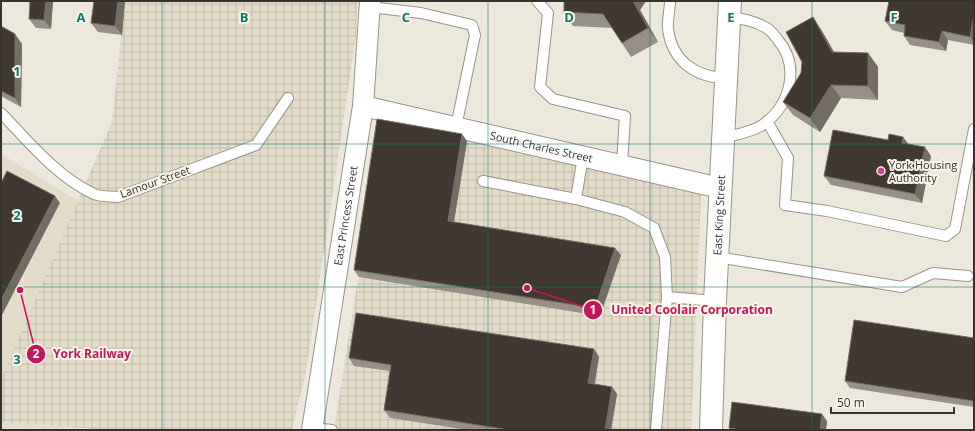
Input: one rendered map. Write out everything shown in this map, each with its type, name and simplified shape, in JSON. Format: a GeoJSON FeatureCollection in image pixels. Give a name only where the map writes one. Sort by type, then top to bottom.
{"type":"FeatureCollection","features":[{"type":"Feature","properties":{"kind":"street","name":"East Princess Street"},"geometry":{"type":"LineString","coordinates":[[319,429],[363,106],[370,4]]}},
{"type":"Feature","properties":{"kind":"street","name":"East King Street"},"geometry":{"type":"LineString","coordinates":[[711,430],[720,188],[728,78],[730,9]]}},
{"type":"Feature","properties":{"kind":"street","name":"South Charles Street"},"geometry":{"type":"LineString","coordinates":[[363,106],[720,188]]}},
{"type":"Feature","properties":{"kind":"lane"},"geometry":{"type":"LineString","coordinates":[[536,1],[548,13],[540,87],[553,99],[625,116],[622,165]]}},
{"type":"Feature","properties":{"kind":"lane"},"geometry":{"type":"LineString","coordinates":[[670,1],[668,29],[676,55],[692,70],[718,78],[728,78]]}},
{"type":"Feature","properties":{"kind":"lane"},"geometry":{"type":"LineString","coordinates":[[370,4],[421,13],[472,25],[475,35],[456,127]]}},
{"type":"Feature","properties":{"kind":"lane"},"geometry":{"type":"LineString","coordinates":[[724,138],[746,132],[767,121],[779,110],[789,88],[792,71],[785,48],[769,30],[730,9]]}},
{"type":"Feature","properties":{"kind":"lane","name":"Lamour Street"},"geometry":{"type":"LineString","coordinates":[[1,113],[48,161],[70,180],[95,194],[118,197],[256,145],[288,98]]}},
{"type":"Feature","properties":{"kind":"lane"},"geometry":{"type":"LineString","coordinates":[[767,121],[788,158],[785,205],[827,211],[946,236],[955,230],[974,129]]}},
{"type":"Feature","properties":{"kind":"lane"},"geometry":{"type":"LineString","coordinates":[[576,199],[583,156]]}},
{"type":"Feature","properties":{"kind":"lane"},"geometry":{"type":"LineString","coordinates":[[483,181],[576,199],[625,212],[654,228],[666,256],[667,297],[656,430]]}},
{"type":"Feature","properties":{"kind":"lane"},"geometry":{"type":"LineString","coordinates":[[717,257],[902,288],[933,273],[968,276]]}},
{"type":"Feature","properties":{"kind":"lane"},"geometry":{"type":"LineString","coordinates":[[667,297],[715,301]]}},
{"type":"Feature","properties":{"kind":"shaded area"},"geometry":{"type":"Polygon","coordinates":[[[125,1],[357,1],[356,36],[306,371],[292,430],[108,430],[1,422],[1,378],[112,122],[125,1]]]}},
{"type":"Feature","properties":{"kind":"shaded area"},"geometry":{"type":"Polygon","coordinates":[[[382,127],[467,141],[701,193],[691,430],[334,430],[382,127]]]}},
{"type":"Feature","properties":{"kind":"shaded area"},"geometry":{"type":"Polygon","coordinates":[[[1,154],[78,201],[1,378],[1,154]]]}},
{"type":"Feature","properties":{"kind":"shaded area"},"geometry":{"type":"Polygon","coordinates":[[[1,422],[108,430],[1,430],[1,422]]]}},
{"type":"Feature","properties":{"kind":"building"},"geometry":{"type":"Polygon","coordinates":[[[30,1],[46,1],[44,20],[29,19],[30,1]]]}},
{"type":"Feature","properties":{"kind":"building"},"geometry":{"type":"Polygon","coordinates":[[[94,1],[118,1],[115,26],[91,23],[94,1]]]}},
{"type":"Feature","properties":{"kind":"building"},"geometry":{"type":"Polygon","coordinates":[[[564,1],[633,1],[648,28],[622,43],[603,14],[564,12],[564,1]]]}},
{"type":"Feature","properties":{"kind":"building"},"geometry":{"type":"Polygon","coordinates":[[[889,1],[974,1],[974,15],[970,37],[942,31],[939,42],[904,36],[905,25],[885,21],[889,1]]]}},
{"type":"Feature","properties":{"kind":"building"},"geometry":{"type":"Polygon","coordinates":[[[813,17],[832,52],[868,53],[868,86],[831,85],[810,118],[783,102],[801,73],[802,62],[786,32],[813,17]]]}},
{"type":"Feature","properties":{"kind":"building"},"geometry":{"type":"Polygon","coordinates":[[[1,26],[15,34],[15,98],[1,91],[1,26]]]}},
{"type":"Feature","properties":{"kind":"building"},"geometry":{"type":"Polygon","coordinates":[[[377,119],[462,134],[448,221],[615,248],[595,308],[354,270],[377,119]]]}},
{"type":"Feature","properties":{"kind":"building","name":"York Housing Authority"},"geometry":{"type":"Polygon","coordinates":[[[833,130],[888,140],[889,134],[903,137],[902,143],[925,147],[915,194],[824,176],[833,130]]]}},
{"type":"Feature","properties":{"kind":"building"},"geometry":{"type":"Polygon","coordinates":[[[7,171],[55,196],[1,300],[1,183],[7,171]]]}},
{"type":"Feature","properties":{"kind":"building"},"geometry":{"type":"Polygon","coordinates":[[[356,313],[594,349],[588,383],[612,387],[605,430],[503,430],[384,410],[391,365],[349,358],[356,313]]]}},
{"type":"Feature","properties":{"kind":"building"},"geometry":{"type":"Polygon","coordinates":[[[854,320],[974,338],[974,401],[845,381],[854,320]]]}},
{"type":"Feature","properties":{"kind":"building"},"geometry":{"type":"Polygon","coordinates":[[[732,402],[822,414],[820,430],[742,430],[729,428],[732,402]]]}},
{"type":"Feature","properties":{"kind":"place","name":"York Housing Authority"},"geometry":{"type":"Point","coordinates":[881,171]}},
{"type":"Feature","properties":{"kind":"place","name":"United Coolair Corporation"},"geometry":{"type":"Point","coordinates":[527,288]}},
{"type":"Feature","properties":{"kind":"place","name":"York Railway"},"geometry":{"type":"Point","coordinates":[20,290]}}]}
